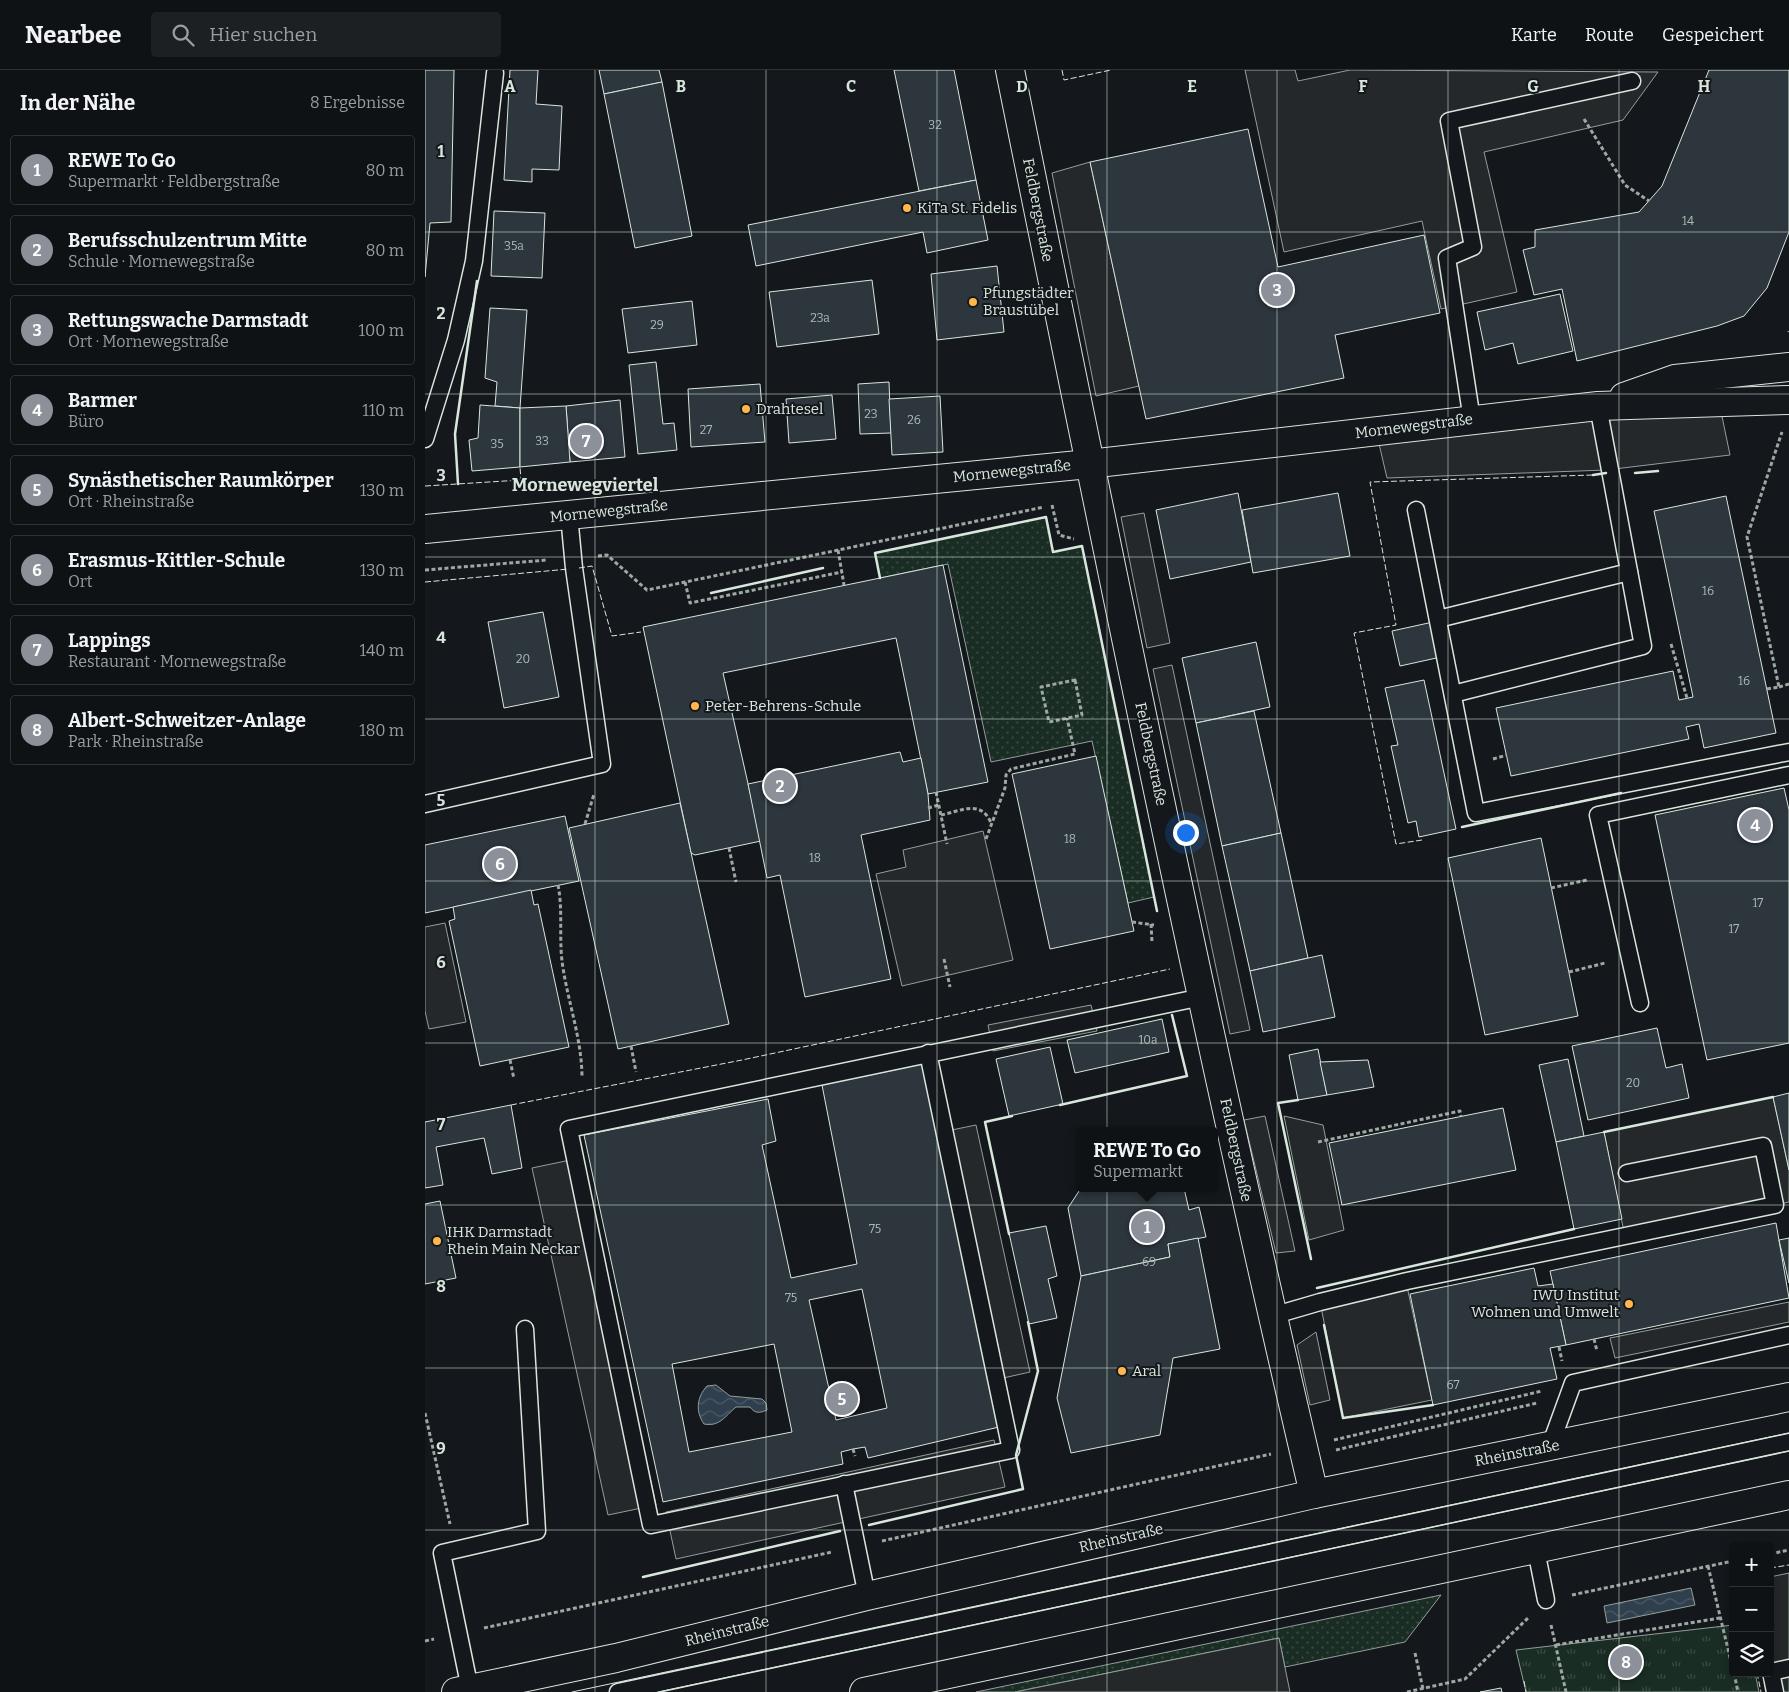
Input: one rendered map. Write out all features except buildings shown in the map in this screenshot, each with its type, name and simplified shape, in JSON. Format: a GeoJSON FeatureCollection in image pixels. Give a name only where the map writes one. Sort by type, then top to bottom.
{"type":"FeatureCollection","features":[{"type":"Feature","properties":{"kind":"street","name":"Feldbergstraße"},"geometry":{"type":"LineString","coordinates":[[1010,70],[1089,464],[1202,997],[1272,1316],[1314,1494]]}},
{"type":"Feature","properties":{"kind":"street","name":"Mornewegstraße"},"geometry":{"type":"LineString","coordinates":[[1598,406],[1675,379],[1789,367]]}},
{"type":"Feature","properties":{"kind":"street","name":"Mornewegstraße"},"geometry":{"type":"LineString","coordinates":[[425,529],[1089,464],[1598,406],[1789,400]]}},
{"type":"Feature","properties":{"kind":"street","name":"Rheinstraße"},"geometry":{"type":"LineString","coordinates":[[463,1690],[616,1658],[867,1596],[1314,1494],[1789,1397]]}},
{"type":"Feature","properties":{"kind":"street"},"geometry":{"type":"LineString","coordinates":[[864,1692],[1789,1495]]}},
{"type":"Feature","properties":{"kind":"lane"},"geometry":{"type":"LineString","coordinates":[[425,439],[456,340],[474,261],[495,73]]}},
{"type":"Feature","properties":{"kind":"lane"},"geometry":{"type":"LineString","coordinates":[[1472,420],[1447,258],[1473,247],[1449,121],[1632,81]]}},
{"type":"Feature","properties":{"kind":"lane"},"geometry":{"type":"LineString","coordinates":[[1453,694],[1643,646],[1598,406]]}},
{"type":"Feature","properties":{"kind":"lane"},"geometry":{"type":"LineString","coordinates":[[1416,510],[1476,813],[1789,752]]}},
{"type":"Feature","properties":{"kind":"lane"},"geometry":{"type":"LineString","coordinates":[[425,804],[602,764],[573,558],[569,515]]}},
{"type":"Feature","properties":{"kind":"lane"},"geometry":{"type":"LineString","coordinates":[[1438,620],[1629,572]]}},
{"type":"Feature","properties":{"kind":"lane"},"geometry":{"type":"LineString","coordinates":[[1640,1003],[1598,814],[1789,775]]}},
{"type":"Feature","properties":{"kind":"lane"},"geometry":{"type":"LineString","coordinates":[[928,1053],[1011,1450],[651,1525],[569,1129],[893,1066],[928,1053],[1202,997]]}},
{"type":"Feature","properties":{"kind":"lane"},"geometry":{"type":"LineString","coordinates":[[1272,1316],[1320,1302],[1407,1281],[1775,1205],[1763,1146],[1627,1173]]}},
{"type":"Feature","properties":{"kind":"lane"},"geometry":{"type":"LineString","coordinates":[[463,1690],[449,1551],[537,1531],[525,1329]]}},
{"type":"Feature","properties":{"kind":"lane"},"geometry":{"type":"LineString","coordinates":[[1550,1446],[1573,1383],[1789,1335]]}},
{"type":"Feature","properties":{"kind":"lane"},"geometry":{"type":"LineString","coordinates":[[618,1692],[1789,1442]]}},
{"type":"Feature","properties":{"kind":"lane"},"geometry":{"type":"LineString","coordinates":[[844,1484],[867,1596]]}},
{"type":"Feature","properties":{"kind":"lane"},"geometry":{"type":"LineString","coordinates":[[1536,1550],[1546,1600]]}},
{"type":"Feature","properties":{"kind":"lane"},"geometry":{"type":"LineString","coordinates":[[1775,1692],[1771,1672],[1789,1668]]}},
{"type":"Feature","properties":{"kind":"path"},"geometry":{"type":"LineString","coordinates":[[1569,95],[1625,185],[1649,201]]}},
{"type":"Feature","properties":{"kind":"path"},"geometry":{"type":"LineString","coordinates":[[1779,687],[1747,536],[1784,427]]}},
{"type":"Feature","properties":{"kind":"path"},"geometry":{"type":"LineString","coordinates":[[1052,505],[1059,535],[1077,540]]}},
{"type":"Feature","properties":{"kind":"path"},"geometry":{"type":"LineString","coordinates":[[425,570],[607,555],[647,590],[1044,507]]}},
{"type":"Feature","properties":{"kind":"path"},"geometry":{"type":"LineString","coordinates":[[838,550],[844,585]]}},
{"type":"Feature","properties":{"kind":"path"},"geometry":{"type":"LineString","coordinates":[[685,582],[690,602],[841,572]]}},
{"type":"Feature","properties":{"kind":"path"},"geometry":{"type":"LineString","coordinates":[[1643,646],[1670,640],[1687,698]]}},
{"type":"Feature","properties":{"kind":"path"},"geometry":{"type":"LineString","coordinates":[[1075,680],[1082,715],[1067,718],[1049,722],[1041,687],[1075,680]]}},
{"type":"Feature","properties":{"kind":"path"},"geometry":{"type":"LineString","coordinates":[[1767,689],[1789,684]]}},
{"type":"Feature","properties":{"kind":"path"},"geometry":{"type":"LineString","coordinates":[[986,839],[1005,788],[1006,775],[1011,769],[1075,754],[1067,718]]}},
{"type":"Feature","properties":{"kind":"path"},"geometry":{"type":"LineString","coordinates":[[1495,758],[1507,755]]}},
{"type":"Feature","properties":{"kind":"path"},"geometry":{"type":"LineString","coordinates":[[936,792],[947,844]]}},
{"type":"Feature","properties":{"kind":"path"},"geometry":{"type":"LineString","coordinates":[[928,808],[939,805]]}},
{"type":"Feature","properties":{"kind":"path"},"geometry":{"type":"LineString","coordinates":[[941,815],[978,808],[985,811],[992,824]]}},
{"type":"Feature","properties":{"kind":"path"},"geometry":{"type":"LineString","coordinates":[[729,848],[736,882]]}},
{"type":"Feature","properties":{"kind":"path"},"geometry":{"type":"LineString","coordinates":[[1551,888],[1611,874]]}},
{"type":"Feature","properties":{"kind":"path"},"geometry":{"type":"LineString","coordinates":[[558,885],[562,914],[562,961],[581,1055],[582,1078]]}},
{"type":"Feature","properties":{"kind":"path"},"geometry":{"type":"LineString","coordinates":[[1151,924],[1152,942]]}},
{"type":"Feature","properties":{"kind":"path"},"geometry":{"type":"LineString","coordinates":[[1569,972],[1630,957]]}},
{"type":"Feature","properties":{"kind":"path"},"geometry":{"type":"LineString","coordinates":[[944,959],[950,987]]}},
{"type":"Feature","properties":{"kind":"path"},"geometry":{"type":"LineString","coordinates":[[631,1046],[636,1072]]}},
{"type":"Feature","properties":{"kind":"path"},"geometry":{"type":"LineString","coordinates":[[510,1060],[514,1079]]}},
{"type":"Feature","properties":{"kind":"path"},"geometry":{"type":"LineString","coordinates":[[1317,1142],[1460,1111],[1461,1116]]}},
{"type":"Feature","properties":{"kind":"path"},"geometry":{"type":"LineString","coordinates":[[1376,1129],[1377,1133]]}},
{"type":"Feature","properties":{"kind":"path"},"geometry":{"type":"LineString","coordinates":[[1594,1339],[1597,1353]]}},
{"type":"Feature","properties":{"kind":"path"},"geometry":{"type":"LineString","coordinates":[[1303,1447],[1573,1383]]}},
{"type":"Feature","properties":{"kind":"path"},"geometry":{"type":"LineString","coordinates":[[425,1413],[449,1551]]}},
{"type":"Feature","properties":{"kind":"path"},"geometry":{"type":"LineString","coordinates":[[1774,1553],[1789,1550]]}},
{"type":"Feature","properties":{"kind":"path"},"geometry":{"type":"LineString","coordinates":[[1407,1692],[1465,1680],[1546,1600],[1729,1562]]}},
{"type":"Feature","properties":{"kind":"path"},"geometry":{"type":"LineString","coordinates":[[1708,1566],[1729,1654]]}},
{"type":"Feature","properties":{"kind":"path"},"geometry":{"type":"LineString","coordinates":[[1546,1600],[1566,1692]]}},
{"type":"Feature","properties":{"kind":"path"},"geometry":{"type":"LineString","coordinates":[[1556,1645],[1720,1618]]}},
{"type":"Feature","properties":{"kind":"path"},"geometry":{"type":"LineString","coordinates":[[1415,1653],[1423,1689]]}},
{"type":"Feature","properties":{"kind":"path"},"geometry":{"type":"LineString","coordinates":[[1735,1677],[1738,1692]]}},
{"type":"Feature","properties":{"kind":"green space"},"geometry":{"type":"Polygon","coordinates":[[[1046,517],[1053,552],[1082,546],[1154,897],[1128,903],[1092,741],[991,762],[948,564],[880,578],[875,553],[1046,517]]]}},
{"type":"Feature","properties":{"kind":"green space"},"geometry":{"type":"Polygon","coordinates":[[[1441,1595],[1405,1642],[1285,1667],[1279,1638],[1015,1692],[976,1692],[1441,1595]]]}},
{"type":"Feature","properties":{"kind":"green space"},"geometry":{"type":"Polygon","coordinates":[[[1729,1625],[1729,1677],[1756,1677],[1759,1692],[1526,1692],[1516,1650],[1729,1625]]]}},
{"type":"Feature","properties":{"kind":"shaded area"},"geometry":{"type":"Polygon","coordinates":[[[1245,70],[1295,70],[1298,81],[1350,70],[1658,72],[1623,120],[1484,152],[1517,292],[1441,309],[1422,221],[1284,252],[1245,70]]]}},
{"type":"Feature","properties":{"kind":"shaded area"},"geometry":{"type":"Polygon","coordinates":[[[1090,162],[1139,386],[1096,396],[1052,173],[1090,162]]]}},
{"type":"Feature","properties":{"kind":"shaded area"},"geometry":{"type":"Polygon","coordinates":[[[1719,402],[1730,455],[1606,470],[1387,478],[1376,431],[1719,402]]]}},
{"type":"Feature","properties":{"kind":"shaded area"},"geometry":{"type":"Polygon","coordinates":[[[1144,513],[1170,643],[1147,648],[1121,517],[1144,513]]]}},
{"type":"Feature","properties":{"kind":"shaded area"},"geometry":{"type":"Polygon","coordinates":[[[1172,665],[1250,1030],[1230,1034],[1153,669],[1172,665]]]}},
{"type":"Feature","properties":{"kind":"shaded area"},"geometry":{"type":"Polygon","coordinates":[[[983,831],[1013,960],[902,986],[876,874],[906,867],[903,850],[983,831]]]}},
{"type":"Feature","properties":{"kind":"shaded area"},"geometry":{"type":"Polygon","coordinates":[[[445,923],[466,1022],[429,1029],[425,1011],[425,927],[445,923]]]}},
{"type":"Feature","properties":{"kind":"shaded area"},"geometry":{"type":"Polygon","coordinates":[[[1091,1005],[1097,1031],[993,1051],[988,1025],[1091,1005]]]}},
{"type":"Feature","properties":{"kind":"shaded area"},"geometry":{"type":"Polygon","coordinates":[[[1773,1097],[1789,1170],[1789,1202],[1625,1237],[1604,1132],[1773,1097]]]}},
{"type":"Feature","properties":{"kind":"shaded area"},"geometry":{"type":"Polygon","coordinates":[[[1265,1116],[1295,1251],[1276,1253],[1244,1120],[1265,1116]]]}},
{"type":"Feature","properties":{"kind":"shaded area"},"geometry":{"type":"Polygon","coordinates":[[[1284,1116],[1323,1125],[1344,1230],[1309,1240],[1284,1116]]]}},
{"type":"Feature","properties":{"kind":"shaded area"},"geometry":{"type":"Polygon","coordinates":[[[976,1125],[1030,1372],[990,1381],[937,1133],[976,1125]]]}},
{"type":"Feature","properties":{"kind":"shaded area"},"geometry":{"type":"Polygon","coordinates":[[[580,1158],[656,1505],[608,1515],[532,1168],[580,1158]]]}},
{"type":"Feature","properties":{"kind":"shaded area"},"geometry":{"type":"Polygon","coordinates":[[[1406,1282],[1432,1400],[1343,1418],[1320,1302],[1406,1282]]]}},
{"type":"Feature","properties":{"kind":"shaded area"},"geometry":{"type":"Polygon","coordinates":[[[1789,1302],[1789,1322],[1615,1358],[1610,1338],[1789,1302]]]}},
{"type":"Feature","properties":{"kind":"shaded area"},"geometry":{"type":"Polygon","coordinates":[[[1316,1332],[1330,1400],[1310,1405],[1297,1345],[1316,1332]]]}},
{"type":"Feature","properties":{"kind":"shaded area"},"geometry":{"type":"Polygon","coordinates":[[[994,1440],[1005,1487],[676,1559],[666,1512],[994,1440]]]}},
{"type":"Feature","properties":{"kind":"shaded area"},"geometry":{"type":"Polygon","coordinates":[[[1789,1573],[1789,1692],[1767,1692],[1764,1677],[1774,1677],[1774,1576],[1789,1573]]]}},
{"type":"Feature","properties":{"kind":"shaded area"},"geometry":{"type":"Polygon","coordinates":[[[1279,1638],[1290,1692],[1015,1692],[1279,1638]]]}},
{"type":"Feature","properties":{"kind":"water"},"geometry":{"type":"Polygon","coordinates":[[[716,1385],[730,1396],[762,1399],[766,1403],[767,1410],[758,1412],[750,1407],[736,1407],[718,1422],[704,1424],[698,1409],[699,1399],[707,1386],[716,1385]]]}},
{"type":"Feature","properties":{"kind":"water"},"geometry":{"type":"Polygon","coordinates":[[[1691,1588],[1695,1605],[1607,1623],[1604,1606],[1691,1588]]]}},
{"type":"Feature","properties":{"kind":"tram line"},"geometry":{"type":"LineString","coordinates":[[572,1692],[1789,1433]]}},
{"type":"Feature","properties":{"kind":"tram line"},"geometry":{"type":"LineString","coordinates":[[658,1692],[1789,1451]]}},
{"type":"Feature","properties":{"kind":"fence"},"geometry":{"type":"LineString","coordinates":[[1062,70],[1064,80],[1111,70]]}},
{"type":"Feature","properties":{"kind":"fence"},"geometry":{"type":"LineString","coordinates":[[425,486],[521,480],[520,467]]}},
{"type":"Feature","properties":{"kind":"fence"},"geometry":{"type":"LineString","coordinates":[[1422,840],[1396,844],[1354,633],[1396,625],[1370,482],[1593,475]]}},
{"type":"Feature","properties":{"kind":"fence"},"geometry":{"type":"LineString","coordinates":[[579,568],[592,566],[612,636],[641,632]]}},
{"type":"Feature","properties":{"kind":"fence"},"geometry":{"type":"LineString","coordinates":[[425,582],[569,569]]}},
{"type":"Feature","properties":{"kind":"fence"},"geometry":{"type":"LineString","coordinates":[[511,1105],[742,1060],[1170,969]]}},
{"type":"Feature","properties":{"kind":"fence"},"geometry":{"type":"LineString","coordinates":[[1774,1567],[1789,1565]]}},
{"type":"Feature","properties":{"kind":"fence"},"geometry":{"type":"LineString","coordinates":[[1758,1677],[1761,1692]]}},
{"type":"Feature","properties":{"kind":"fence"},"geometry":{"type":"LineString","coordinates":[[1524,1681],[1526,1692]]}},
{"type":"Feature","properties":{"kind":"wall"},"geometry":{"type":"LineString","coordinates":[[458,484],[455,434],[477,281]]}},
{"type":"Feature","properties":{"kind":"wall"},"geometry":{"type":"LineString","coordinates":[[1635,473],[1658,471]]}},
{"type":"Feature","properties":{"kind":"wall"},"geometry":{"type":"LineString","coordinates":[[1593,475],[1606,473]]}},
{"type":"Feature","properties":{"kind":"wall"},"geometry":{"type":"LineString","coordinates":[[880,578],[875,553],[1046,517],[1053,552],[1082,546],[1157,911]]}},
{"type":"Feature","properties":{"kind":"wall"},"geometry":{"type":"LineString","coordinates":[[711,593],[823,568]]}},
{"type":"Feature","properties":{"kind":"wall"},"geometry":{"type":"LineString","coordinates":[[1462,827],[1621,793]]}},
{"type":"Feature","properties":{"kind":"wall"},"geometry":{"type":"LineString","coordinates":[[1060,1105],[1187,1076],[1172,1015]]}},
{"type":"Feature","properties":{"kind":"wall"},"geometry":{"type":"LineString","coordinates":[[1604,1132],[1773,1097]]}},
{"type":"Feature","properties":{"kind":"wall"},"geometry":{"type":"LineString","coordinates":[[1298,1100],[1278,1103],[1311,1259]]}},
{"type":"Feature","properties":{"kind":"wall"},"geometry":{"type":"LineString","coordinates":[[1009,1234],[985,1122],[1012,1116]]}},
{"type":"Feature","properties":{"kind":"wall"},"geometry":{"type":"LineString","coordinates":[[1317,1288],[1574,1229]]}},
{"type":"Feature","properties":{"kind":"wall"},"geometry":{"type":"LineString","coordinates":[[869,1525],[1023,1489],[1016,1455],[1038,1371],[1028,1322]]}},
{"type":"Feature","properties":{"kind":"wall"},"geometry":{"type":"LineString","coordinates":[[1324,1325],[1343,1418],[1433,1405]]}},
{"type":"Feature","properties":{"kind":"wall"},"geometry":{"type":"LineString","coordinates":[[643,1577],[840,1531]]}},
{"type":"Feature","properties":{"kind":"place","name":"KiTa St. Fidelis"},"geometry":{"type":"Point","coordinates":[907,208]}},
{"type":"Feature","properties":{"kind":"place","name":"Rettungswache Darmstadt"},"geometry":{"type":"Point","coordinates":[1277,290]}},
{"type":"Feature","properties":{"kind":"place","name":"Pfungstädter Braustübel"},"geometry":{"type":"Point","coordinates":[973,302]}},
{"type":"Feature","properties":{"kind":"place","name":"Drahtesel"},"geometry":{"type":"Point","coordinates":[746,409]}},
{"type":"Feature","properties":{"kind":"place","name":"Lappings"},"geometry":{"type":"Point","coordinates":[586,441]}},
{"type":"Feature","properties":{"kind":"place","name":"Peter-Behrens-Schule"},"geometry":{"type":"Point","coordinates":[695,706]}},
{"type":"Feature","properties":{"kind":"place","name":"Berufsschulzentrum Mitte"},"geometry":{"type":"Point","coordinates":[780,786]}},
{"type":"Feature","properties":{"kind":"place","name":"Barmer"},"geometry":{"type":"Point","coordinates":[1755,825]}},
{"type":"Feature","properties":{"kind":"place","name":"Erasmus-Kittler-Schule"},"geometry":{"type":"Point","coordinates":[500,864]}},
{"type":"Feature","properties":{"kind":"place","name":"REWE To Go"},"geometry":{"type":"Point","coordinates":[1147,1227]}},
{"type":"Feature","properties":{"kind":"place","name":"IHK Darmstadt Rhein Main Neckar"},"geometry":{"type":"Point","coordinates":[437,1241]}},
{"type":"Feature","properties":{"kind":"place","name":"IWU Institut Wohnen und Umwelt"},"geometry":{"type":"Point","coordinates":[1629,1304]}},
{"type":"Feature","properties":{"kind":"place","name":"Aral"},"geometry":{"type":"Point","coordinates":[1122,1371]}},
{"type":"Feature","properties":{"kind":"place","name":"Synästhetischer Raumkörper"},"geometry":{"type":"Point","coordinates":[842,1399]}},
{"type":"Feature","properties":{"kind":"place","name":"Albert-Schweitzer-Anlage"},"geometry":{"type":"Point","coordinates":[1626,1662]}},
{"type":"Feature","properties":{"kind":"district","name":"Mornewegviertel"},"geometry":{"type":"Point","coordinates":[585,485]}}]}
